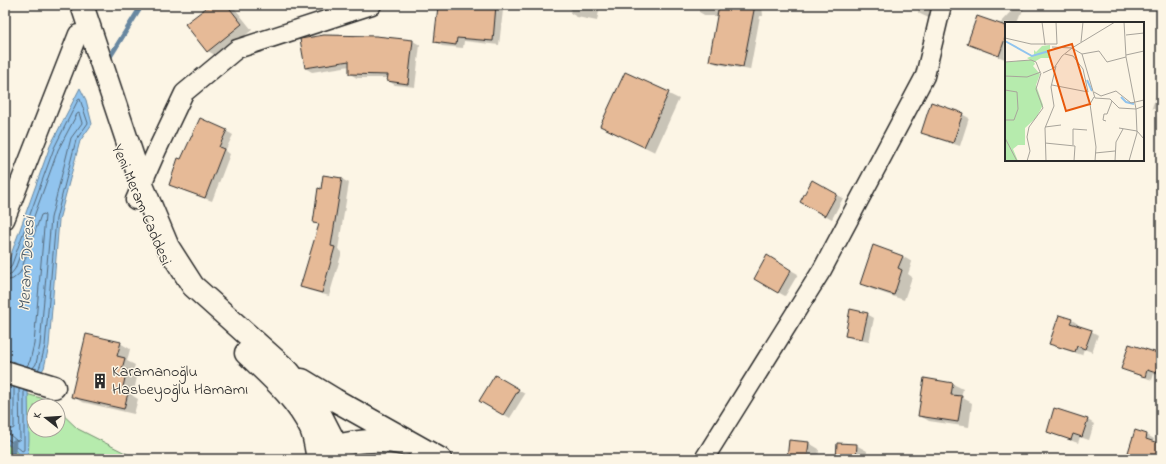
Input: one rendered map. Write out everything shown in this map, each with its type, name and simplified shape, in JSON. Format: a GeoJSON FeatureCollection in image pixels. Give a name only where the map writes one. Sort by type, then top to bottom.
{"type":"FeatureCollection","features":[{"type":"Feature","properties":{"kind":"main road","name":"Yeni Meram Caddesi"},"geometry":{"type":"LineString","coordinates":[[81,13],[112,139],[138,192],[168,247],[193,286],[289,372],[316,406],[327,454]]}},
{"type":"Feature","properties":{"kind":"main road","name":"Yeni Meram Caddesi"},"geometry":{"type":"LineString","coordinates":[[138,192],[149,232],[167,268],[187,297],[284,389],[303,415],[327,454]]}},
{"type":"Feature","properties":{"kind":"main road"},"geometry":{"type":"LineString","coordinates":[[5,372],[54,387]]}},
{"type":"Feature","properties":{"kind":"main road"},"geometry":{"type":"LineString","coordinates":[[289,372],[335,400],[431,454]]}},
{"type":"Feature","properties":{"kind":"main road"},"geometry":{"type":"LineString","coordinates":[[327,454],[376,440],[398,443],[431,454]]}},
{"type":"Feature","properties":{"kind":"street"},"geometry":{"type":"LineString","coordinates":[[138,192],[184,93],[237,49],[372,5]]}},
{"type":"Feature","properties":{"kind":"street"},"geometry":{"type":"LineString","coordinates":[[704,459],[822,270],[924,76],[942,5]]}},
{"type":"Feature","properties":{"kind":"street"},"geometry":{"type":"LineString","coordinates":[[5,220],[81,13]]}},
{"type":"Feature","properties":{"kind":"green space"},"geometry":{"type":"Polygon","coordinates":[[[5,388],[41,398],[26,398],[26,438],[66,438],[66,418],[78,429],[136,459],[5,459],[5,388]]]}},
{"type":"Feature","properties":{"kind":"water"},"geometry":{"type":"Polygon","coordinates":[[[80,88],[86,100],[92,124],[80,141],[59,220],[49,346],[44,368],[28,389],[28,398],[26,398],[26,438],[29,438],[29,440],[28,459],[25,459],[5,442],[5,271],[50,146],[80,88]]]}},
{"type":"Feature","properties":{"kind":"building"},"geometry":{"type":"Polygon","coordinates":[[[210,5],[227,5],[242,24],[207,52],[185,24],[210,5]]]}},
{"type":"Feature","properties":{"kind":"building"},"geometry":{"type":"Polygon","coordinates":[[[457,5],[496,5],[493,41],[457,38],[456,45],[434,42],[438,6],[456,8],[457,5]]]}},
{"type":"Feature","properties":{"kind":"building"},"geometry":{"type":"Polygon","coordinates":[[[719,5],[755,5],[743,67],[709,61],[719,5]]]}},
{"type":"Feature","properties":{"kind":"building"},"geometry":{"type":"Polygon","coordinates":[[[977,16],[1005,26],[1005,39],[999,56],[967,44],[977,16]]]}},
{"type":"Feature","properties":{"kind":"building"},"geometry":{"type":"Polygon","coordinates":[[[324,35],[376,36],[413,40],[408,84],[387,81],[388,75],[349,74],[349,61],[305,68],[300,39],[324,35]]]}},
{"type":"Feature","properties":{"kind":"building"},"geometry":{"type":"Polygon","coordinates":[[[625,72],[669,92],[644,147],[600,126],[625,72]]]}},
{"type":"Feature","properties":{"kind":"building"},"geometry":{"type":"Polygon","coordinates":[[[931,102],[963,113],[953,143],[921,133],[931,102]]]}},
{"type":"Feature","properties":{"kind":"building"},"geometry":{"type":"Polygon","coordinates":[[[200,118],[227,130],[219,147],[224,149],[205,198],[169,185],[178,158],[181,159],[200,118]]]}},
{"type":"Feature","properties":{"kind":"building"},"geometry":{"type":"Polygon","coordinates":[[[323,175],[342,178],[331,246],[335,247],[322,293],[300,287],[319,224],[313,223],[318,188],[321,189],[323,175]]]}},
{"type":"Feature","properties":{"kind":"building"},"geometry":{"type":"Polygon","coordinates":[[[812,180],[837,194],[825,216],[800,202],[812,180]]]}},
{"type":"Feature","properties":{"kind":"building"},"geometry":{"type":"Polygon","coordinates":[[[873,245],[903,256],[898,268],[902,270],[894,295],[860,284],[873,245]]]}},
{"type":"Feature","properties":{"kind":"building"},"geometry":{"type":"Polygon","coordinates":[[[767,255],[791,270],[778,293],[754,279],[767,255]]]}},
{"type":"Feature","properties":{"kind":"building"},"geometry":{"type":"Polygon","coordinates":[[[850,309],[868,313],[862,339],[845,336],[850,309]]]}},
{"type":"Feature","properties":{"kind":"building"},"geometry":{"type":"Polygon","coordinates":[[[1059,315],[1072,319],[1070,323],[1092,330],[1085,349],[1077,346],[1075,352],[1049,344],[1059,315]]]}},
{"type":"Feature","properties":{"kind":"building","name":"Karamanoğlu Hasbeyoğlu Hamamı"},"geometry":{"type":"Polygon","coordinates":[[[86,334],[121,342],[117,356],[125,358],[122,369],[127,370],[122,391],[128,393],[124,409],[71,397],[86,334]]]}},
{"type":"Feature","properties":{"kind":"building"},"geometry":{"type":"Polygon","coordinates":[[[1129,344],[1161,354],[1156,373],[1147,370],[1145,377],[1121,369],[1129,344]]]}},
{"type":"Feature","properties":{"kind":"building"},"geometry":{"type":"Polygon","coordinates":[[[495,375],[519,389],[503,415],[479,401],[495,375]]]}},
{"type":"Feature","properties":{"kind":"building"},"geometry":{"type":"Polygon","coordinates":[[[924,378],[953,383],[951,395],[962,396],[958,422],[918,416],[924,378]]]}},
{"type":"Feature","properties":{"kind":"building"},"geometry":{"type":"Polygon","coordinates":[[[1054,408],[1088,419],[1082,437],[1073,434],[1071,440],[1047,432],[1054,408]]]}},
{"type":"Feature","properties":{"kind":"building"},"geometry":{"type":"Polygon","coordinates":[[[1135,430],[1147,434],[1146,439],[1161,444],[1161,459],[1126,459],[1135,430]]]}},
{"type":"Feature","properties":{"kind":"building"},"geometry":{"type":"Polygon","coordinates":[[[789,440],[809,442],[807,459],[787,459],[789,440]]]}},
{"type":"Feature","properties":{"kind":"building"},"geometry":{"type":"Polygon","coordinates":[[[837,443],[857,444],[856,459],[836,459],[837,443]]]}},
{"type":"Feature","properties":{"kind":"waterway","name":"Meram Deresi"},"geometry":{"type":"LineString","coordinates":[[108,60],[142,5]]}},
{"type":"Feature","properties":{"kind":"waterway","name":"Meram Deresi"},"geometry":{"type":"LineString","coordinates":[[12,459],[14,442]]}},
{"type":"Feature","properties":{"kind":"place","name":"Karamanoğlu Hasbeyoğlu Hamamı"},"geometry":{"type":"Point","coordinates":[100,381]}}]}
